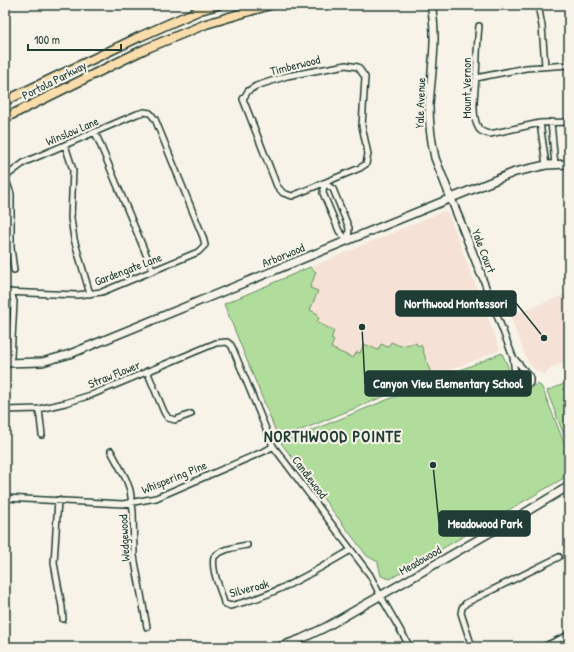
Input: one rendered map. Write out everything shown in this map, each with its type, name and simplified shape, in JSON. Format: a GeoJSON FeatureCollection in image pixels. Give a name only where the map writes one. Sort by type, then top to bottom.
{"type":"FeatureCollection","features":[{"type":"Feature","properties":{"kind":"main road","name":"Portola Parkway"},"geometry":{"type":"LineString","coordinates":[[5,101],[139,37],[200,10],[218,5]]}},
{"type":"Feature","properties":{"kind":"main road","name":"Portola Parkway"},"geometry":{"type":"LineString","coordinates":[[5,118],[117,62],[164,41],[206,24],[270,5]]}},
{"type":"Feature","properties":{"kind":"street","name":"Yale Avenue"},"geometry":{"type":"LineString","coordinates":[[431,5],[435,44],[429,106],[430,126],[435,158],[451,198]]}},
{"type":"Feature","properties":{"kind":"street"},"geometry":{"type":"LineString","coordinates":[[538,5],[542,26],[545,66]]}},
{"type":"Feature","properties":{"kind":"street","name":"Mount Vernon"},"geometry":{"type":"LineString","coordinates":[[479,26],[476,47],[474,105],[478,128],[484,134],[490,134],[540,123],[569,122]]}},
{"type":"Feature","properties":{"kind":"street","name":"Timberwood"},"geometry":{"type":"LineString","coordinates":[[346,65],[358,67],[365,77],[362,126],[368,154],[366,164],[324,183],[292,196],[283,193],[277,186],[243,99],[248,91],[256,86],[287,76],[346,65]]}},
{"type":"Feature","properties":{"kind":"street"},"geometry":{"type":"LineString","coordinates":[[476,78],[526,68],[569,65]]}},
{"type":"Feature","properties":{"kind":"street","name":"Winslow Lane"},"geometry":{"type":"LineString","coordinates":[[5,177],[25,162],[137,114],[144,112],[150,113],[155,119],[203,237],[205,246]]}},
{"type":"Feature","properties":{"kind":"street"},"geometry":{"type":"LineString","coordinates":[[551,122],[555,165]]}},
{"type":"Feature","properties":{"kind":"street"},"geometry":{"type":"LineString","coordinates":[[540,123],[546,165]]}},
{"type":"Feature","properties":{"kind":"street"},"geometry":{"type":"LineString","coordinates":[[95,132],[152,271]]}},
{"type":"Feature","properties":{"kind":"street"},"geometry":{"type":"LineString","coordinates":[[65,145],[73,170],[71,218],[74,239],[90,294]]}},
{"type":"Feature","properties":{"kind":"street","name":"Arborwood"},"geometry":{"type":"LineString","coordinates":[[6,362],[42,362],[70,354],[515,172],[546,165],[569,164]]}},
{"type":"Feature","properties":{"kind":"street"},"geometry":{"type":"LineString","coordinates":[[5,177],[11,194],[11,248],[14,270]]}},
{"type":"Feature","properties":{"kind":"street"},"geometry":{"type":"LineString","coordinates":[[324,183],[333,189],[349,228],[348,241],[339,231],[323,193],[324,183]]}},
{"type":"Feature","properties":{"kind":"street","name":"Yale Court"},"geometry":{"type":"LineString","coordinates":[[451,198],[513,357],[516,383],[521,386],[527,385],[530,381],[530,376],[513,357]]}},
{"type":"Feature","properties":{"kind":"street","name":"Gardengate Lane"},"geometry":{"type":"LineString","coordinates":[[5,292],[77,295],[102,292],[198,252],[205,246]]}},
{"type":"Feature","properties":{"kind":"street"},"geometry":{"type":"LineString","coordinates":[[6,362],[11,357],[14,302],[11,292]]}},
{"type":"Feature","properties":{"kind":"street"},"geometry":{"type":"LineString","coordinates":[[5,329],[6,302],[11,292]]}},
{"type":"Feature","properties":{"kind":"street","name":"Straw Flower"},"geometry":{"type":"LineString","coordinates":[[5,410],[39,409],[85,397],[216,343],[227,342]]}},
{"type":"Feature","properties":{"kind":"street","name":"Candlewood"},"geometry":{"type":"LineString","coordinates":[[227,342],[233,349],[273,446],[370,574],[380,595],[410,647]]}},
{"type":"Feature","properties":{"kind":"street"},"geometry":{"type":"LineString","coordinates":[[147,371],[164,412],[168,418],[175,420],[191,414]]}},
{"type":"Feature","properties":{"kind":"street"},"geometry":{"type":"LineString","coordinates":[[39,409],[42,435]]}},
{"type":"Feature","properties":{"kind":"street","name":"Whispering Pine"},"geometry":{"type":"LineString","coordinates":[[5,498],[123,504],[132,503],[156,498],[267,450],[273,446]]}},
{"type":"Feature","properties":{"kind":"street","name":"Wedgewood"},"geometry":{"type":"LineString","coordinates":[[111,451],[126,479],[132,503],[134,556],[147,627]]}},
{"type":"Feature","properties":{"kind":"street","name":"Meadowood"},"geometry":{"type":"LineString","coordinates":[[279,647],[301,639],[326,627],[569,486]]}},
{"type":"Feature","properties":{"kind":"street"},"geometry":{"type":"LineString","coordinates":[[58,500],[54,563],[63,619]]}},
{"type":"Feature","properties":{"kind":"street","name":"Silveroak"},"geometry":{"type":"LineString","coordinates":[[247,545],[235,547],[214,557],[214,565],[224,603],[230,606],[249,601],[282,588],[351,550]]}},
{"type":"Feature","properties":{"kind":"street"},"geometry":{"type":"LineString","coordinates":[[472,647],[461,613],[462,608],[466,604],[559,557]]}},
{"type":"Feature","properties":{"kind":"street"},"geometry":{"type":"LineString","coordinates":[[543,647],[569,635]]}},
{"type":"Feature","properties":{"kind":"shaded area"},"geometry":{"type":"Polygon","coordinates":[[[444,211],[448,213],[500,350],[278,440],[224,304],[444,211]]]}},
{"type":"Feature","properties":{"kind":"shaded area"},"geometry":{"type":"Polygon","coordinates":[[[569,293],[569,360],[551,368],[544,375],[535,370],[528,362],[510,316],[569,293]]]}},
{"type":"Feature","properties":{"kind":"green space"},"geometry":{"type":"Polygon","coordinates":[[[310,267],[316,272],[310,288],[318,291],[310,310],[318,314],[317,317],[319,318],[317,322],[334,331],[331,339],[334,340],[331,348],[353,358],[357,352],[360,353],[364,344],[378,350],[381,344],[388,347],[391,342],[400,346],[416,343],[418,346],[421,345],[432,377],[279,439],[224,304],[310,267]]]}},
{"type":"Feature","properties":{"kind":"green space"},"geometry":{"type":"Polygon","coordinates":[[[502,353],[508,369],[511,384],[516,391],[527,390],[537,384],[541,386],[569,455],[569,475],[390,579],[381,576],[378,562],[367,556],[281,443],[502,353]]]}},
{"type":"Feature","properties":{"kind":"green space"},"geometry":{"type":"Polygon","coordinates":[[[569,382],[569,448],[547,391],[569,382]]]}},
{"type":"Feature","properties":{"kind":"place","name":"Canyon View Elementary School"},"geometry":{"type":"Point","coordinates":[362,327]}},
{"type":"Feature","properties":{"kind":"place","name":"Northwood Montessori"},"geometry":{"type":"Point","coordinates":[544,338]}},
{"type":"Feature","properties":{"kind":"place","name":"Meadowood Park"},"geometry":{"type":"Point","coordinates":[433,465]}},
{"type":"Feature","properties":{"kind":"district","name":"NORTHWOOD POINTE"},"geometry":{"type":"Point","coordinates":[333,436]}}]}
